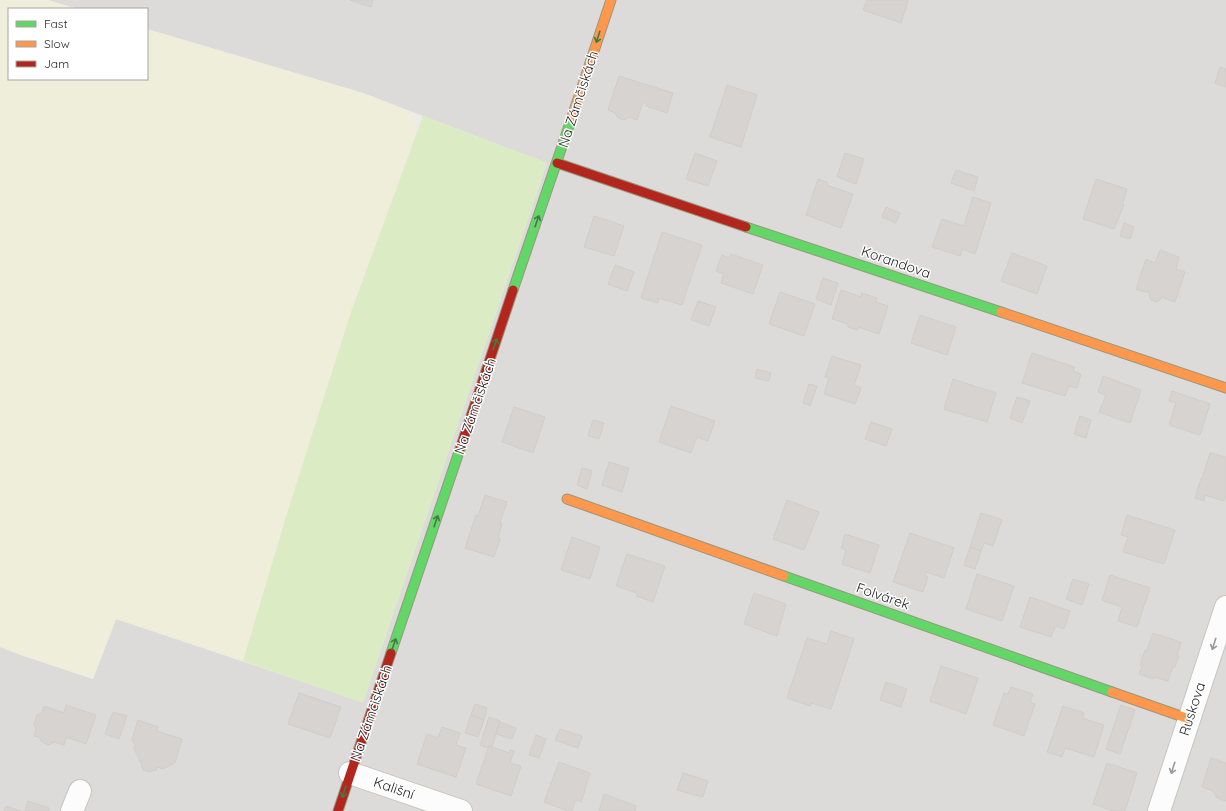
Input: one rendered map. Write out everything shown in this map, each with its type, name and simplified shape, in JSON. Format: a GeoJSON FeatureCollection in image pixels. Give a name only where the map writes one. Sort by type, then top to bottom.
{"type":"FeatureCollection","features":[{"type":"Feature","properties":{"kind":"street","name":"Na Zámčiskách"},"geometry":{"type":"LineString","coordinates":[[338,811],[611,0]]}},
{"type":"Feature","properties":{"kind":"street","name":"Korandova"},"geometry":{"type":"LineString","coordinates":[[557,163],[1226,388]]}},
{"type":"Feature","properties":{"kind":"street","name":"Folvárek"},"geometry":{"type":"LineString","coordinates":[[567,500],[1189,719]]}},
{"type":"Feature","properties":{"kind":"street","name":"Ruskova"},"geometry":{"type":"LineString","coordinates":[[1159,811],[1226,607]]}},
{"type":"Feature","properties":{"kind":"street","name":"Kališní"},"geometry":{"type":"LineString","coordinates":[[350,773],[461,811]]}},
{"type":"Feature","properties":{"kind":"street"},"geometry":{"type":"LineString","coordinates":[[72,811],[80,791]]}},
{"type":"Feature","properties":{"kind":"shaded area"},"geometry":{"type":"Polygon","coordinates":[[[48,0],[1226,0],[1226,811],[0,811],[0,647],[93,679],[116,619],[363,702],[547,163],[363,93],[148,29],[148,8],[75,8],[48,0]]]}},
{"type":"Feature","properties":{"kind":"green space"},"geometry":{"type":"Polygon","coordinates":[[[0,0],[48,0],[75,8],[8,8],[8,80],[148,80],[148,29],[363,93],[406,110],[415,122],[416,136],[350,315],[285,520],[243,661],[116,619],[93,679],[0,647],[0,0]]]}},
{"type":"Feature","properties":{"kind":"green space"},"geometry":{"type":"Polygon","coordinates":[[[423,116],[547,163],[363,703],[243,661],[285,520],[350,315],[423,116]]]}},
{"type":"Feature","properties":{"kind":"building"},"geometry":{"type":"Polygon","coordinates":[[[350,0],[373,0],[371,7],[350,0]]]}},
{"type":"Feature","properties":{"kind":"building"},"geometry":{"type":"Polygon","coordinates":[[[867,0],[908,1],[901,23],[863,10],[867,0]]]}},
{"type":"Feature","properties":{"kind":"building"},"geometry":{"type":"Polygon","coordinates":[[[1220,67],[1226,69],[1226,87],[1215,83],[1220,67]]]}},
{"type":"Feature","properties":{"kind":"building"},"geometry":{"type":"Polygon","coordinates":[[[619,76],[673,93],[667,113],[646,106],[647,104],[643,102],[637,120],[629,117],[624,120],[618,118],[615,113],[608,110],[619,76]]]}},
{"type":"Feature","properties":{"kind":"building"},"geometry":{"type":"Polygon","coordinates":[[[727,85],[757,95],[741,147],[710,137],[727,85]]]}},
{"type":"Feature","properties":{"kind":"building"},"geometry":{"type":"Polygon","coordinates":[[[695,153],[717,161],[708,186],[686,179],[695,153]]]}},
{"type":"Feature","properties":{"kind":"building"},"geometry":{"type":"Polygon","coordinates":[[[845,153],[864,159],[856,184],[837,177],[845,153]]]}},
{"type":"Feature","properties":{"kind":"building"},"geometry":{"type":"Polygon","coordinates":[[[956,170],[978,177],[974,191],[951,183],[956,170]]]}},
{"type":"Feature","properties":{"kind":"building"},"geometry":{"type":"Polygon","coordinates":[[[818,179],[827,182],[827,185],[853,194],[841,228],[806,215],[818,179]]]}},
{"type":"Feature","properties":{"kind":"building"},"geometry":{"type":"Polygon","coordinates":[[[1096,179],[1127,189],[1122,205],[1124,205],[1114,229],[1083,219],[1096,179]]]}},
{"type":"Feature","properties":{"kind":"building"},"geometry":{"type":"Polygon","coordinates":[[[973,197],[991,203],[975,254],[963,249],[960,256],[932,247],[942,219],[964,226],[973,197]]]}},
{"type":"Feature","properties":{"kind":"building"},"geometry":{"type":"Polygon","coordinates":[[[886,207],[900,213],[896,223],[882,217],[886,207]]]}},
{"type":"Feature","properties":{"kind":"building"},"geometry":{"type":"Polygon","coordinates":[[[594,216],[624,226],[614,256],[584,247],[594,216]]]}},
{"type":"Feature","properties":{"kind":"building"},"geometry":{"type":"Polygon","coordinates":[[[1124,223],[1134,227],[1130,239],[1120,236],[1124,223]]]}},
{"type":"Feature","properties":{"kind":"building"},"geometry":{"type":"Polygon","coordinates":[[[662,232],[702,245],[682,305],[659,298],[658,303],[641,298],[662,232]]]}},
{"type":"Feature","properties":{"kind":"building"},"geometry":{"type":"Polygon","coordinates":[[[1160,250],[1179,257],[1176,269],[1185,272],[1175,302],[1161,297],[1160,300],[1156,302],[1151,300],[1149,296],[1150,293],[1136,289],[1146,259],[1155,263],[1160,250]]]}},
{"type":"Feature","properties":{"kind":"building"},"geometry":{"type":"Polygon","coordinates":[[[1012,253],[1047,266],[1037,294],[1001,281],[1012,253]]]}},
{"type":"Feature","properties":{"kind":"building"},"geometry":{"type":"Polygon","coordinates":[[[731,254],[763,265],[753,294],[721,283],[724,274],[716,271],[722,255],[729,258],[731,254]]]}},
{"type":"Feature","properties":{"kind":"building"},"geometry":{"type":"Polygon","coordinates":[[[615,265],[634,272],[627,291],[608,284],[615,265]]]}},
{"type":"Feature","properties":{"kind":"building"},"geometry":{"type":"Polygon","coordinates":[[[823,278],[838,283],[831,305],[816,299],[823,278]]]}},
{"type":"Feature","properties":{"kind":"building"},"geometry":{"type":"Polygon","coordinates":[[[841,290],[861,297],[862,293],[877,298],[876,302],[888,306],[879,334],[859,327],[857,330],[848,327],[848,324],[832,319],[841,290]]]}},
{"type":"Feature","properties":{"kind":"building"},"geometry":{"type":"Polygon","coordinates":[[[780,292],[815,304],[804,336],[769,324],[780,292]]]}},
{"type":"Feature","properties":{"kind":"building"},"geometry":{"type":"Polygon","coordinates":[[[698,301],[716,307],[709,326],[691,320],[698,301]]]}},
{"type":"Feature","properties":{"kind":"building"},"geometry":{"type":"Polygon","coordinates":[[[920,315],[956,327],[947,355],[911,343],[920,315]]]}},
{"type":"Feature","properties":{"kind":"building"},"geometry":{"type":"Polygon","coordinates":[[[1032,353],[1075,367],[1073,371],[1081,374],[1077,388],[1069,386],[1065,396],[1022,383],[1032,353]]]}},
{"type":"Feature","properties":{"kind":"building"},"geometry":{"type":"Polygon","coordinates":[[[832,356],[861,365],[854,385],[861,388],[855,404],[824,394],[829,378],[825,377],[832,356]]]}},
{"type":"Feature","properties":{"kind":"building"},"geometry":{"type":"Polygon","coordinates":[[[757,369],[771,373],[769,381],[755,378],[757,369]]]}},
{"type":"Feature","properties":{"kind":"building"},"geometry":{"type":"Polygon","coordinates":[[[1103,376],[1141,390],[1130,423],[1099,412],[1106,395],[1098,392],[1103,376]]]}},
{"type":"Feature","properties":{"kind":"building"},"geometry":{"type":"Polygon","coordinates":[[[953,379],[996,393],[987,422],[944,409],[953,379]]]}},
{"type":"Feature","properties":{"kind":"building"},"geometry":{"type":"Polygon","coordinates":[[[809,384],[817,386],[810,406],[803,403],[809,384]]]}},
{"type":"Feature","properties":{"kind":"building"},"geometry":{"type":"Polygon","coordinates":[[[1172,391],[1210,404],[1200,435],[1169,425],[1176,403],[1169,401],[1172,391]]]}},
{"type":"Feature","properties":{"kind":"building"},"geometry":{"type":"Polygon","coordinates":[[[1017,397],[1030,401],[1022,423],[1010,418],[1017,397]]]}},
{"type":"Feature","properties":{"kind":"building"},"geometry":{"type":"Polygon","coordinates":[[[671,406],[715,421],[708,441],[697,437],[691,453],[659,442],[671,406]]]}},
{"type":"Feature","properties":{"kind":"building"},"geometry":{"type":"Polygon","coordinates":[[[514,407],[545,417],[533,453],[502,442],[514,407]]]}},
{"type":"Feature","properties":{"kind":"building"},"geometry":{"type":"Polygon","coordinates":[[[1080,416],[1091,420],[1086,438],[1074,434],[1080,416]]]}},
{"type":"Feature","properties":{"kind":"building"},"geometry":{"type":"Polygon","coordinates":[[[593,420],[604,423],[599,439],[588,436],[593,420]]]}},
{"type":"Feature","properties":{"kind":"building"},"geometry":{"type":"Polygon","coordinates":[[[871,422],[892,429],[886,446],[865,439],[871,422]]]}},
{"type":"Feature","properties":{"kind":"building"},"geometry":{"type":"Polygon","coordinates":[[[1210,453],[1226,457],[1226,495],[1224,501],[1205,495],[1204,501],[1195,498],[1210,453]]]}},
{"type":"Feature","properties":{"kind":"building"},"geometry":{"type":"Polygon","coordinates":[[[609,462],[629,468],[622,492],[602,485],[609,462]]]}},
{"type":"Feature","properties":{"kind":"building"},"geometry":{"type":"Polygon","coordinates":[[[582,468],[592,471],[587,489],[577,485],[582,468]]]}},
{"type":"Feature","properties":{"kind":"building"},"geometry":{"type":"Polygon","coordinates":[[[485,495],[507,502],[500,523],[502,524],[498,538],[500,539],[494,557],[465,548],[476,515],[478,516],[485,495]]]}},
{"type":"Feature","properties":{"kind":"building"},"geometry":{"type":"Polygon","coordinates":[[[787,500],[819,512],[804,550],[773,539],[787,500]]]}},
{"type":"Feature","properties":{"kind":"building"},"geometry":{"type":"Polygon","coordinates":[[[981,513],[1002,520],[993,546],[984,543],[981,551],[970,547],[981,513]]]}},
{"type":"Feature","properties":{"kind":"building"},"geometry":{"type":"Polygon","coordinates":[[[1127,515],[1175,530],[1164,564],[1123,552],[1128,537],[1121,535],[1127,515]]]}},
{"type":"Feature","properties":{"kind":"building"},"geometry":{"type":"Polygon","coordinates":[[[910,533],[954,548],[944,578],[926,572],[925,576],[928,577],[923,592],[893,582],[910,533]]]}},
{"type":"Feature","properties":{"kind":"building"},"geometry":{"type":"Polygon","coordinates":[[[845,534],[879,545],[870,573],[842,564],[846,550],[841,548],[845,534]]]}},
{"type":"Feature","properties":{"kind":"building"},"geometry":{"type":"Polygon","coordinates":[[[572,537],[600,547],[590,579],[561,570],[572,537]]]}},
{"type":"Feature","properties":{"kind":"building"},"geometry":{"type":"Polygon","coordinates":[[[970,547],[981,551],[975,569],[964,565],[970,547]]]}},
{"type":"Feature","properties":{"kind":"building"},"geometry":{"type":"Polygon","coordinates":[[[627,554],[665,566],[653,602],[636,596],[637,593],[616,586],[627,554]]]}},
{"type":"Feature","properties":{"kind":"building"},"geometry":{"type":"Polygon","coordinates":[[[977,574],[1014,586],[1002,621],[966,609],[977,574]]]}},
{"type":"Feature","properties":{"kind":"building"},"geometry":{"type":"Polygon","coordinates":[[[1110,575],[1150,588],[1137,627],[1118,621],[1122,607],[1102,600],[1110,575]]]}},
{"type":"Feature","properties":{"kind":"building"},"geometry":{"type":"Polygon","coordinates":[[[1073,579],[1089,584],[1082,605],[1066,599],[1073,579]]]}},
{"type":"Feature","properties":{"kind":"building"},"geometry":{"type":"Polygon","coordinates":[[[754,593],[786,604],[777,636],[744,624],[754,593]]]}},
{"type":"Feature","properties":{"kind":"building"},"geometry":{"type":"Polygon","coordinates":[[[1030,597],[1070,611],[1064,629],[1055,626],[1051,637],[1020,627],[1030,597]]]}},
{"type":"Feature","properties":{"kind":"building"},"geometry":{"type":"Polygon","coordinates":[[[831,631],[854,639],[831,709],[811,703],[810,706],[787,698],[807,638],[827,644],[831,631]]]}},
{"type":"Feature","properties":{"kind":"building"},"geometry":{"type":"Polygon","coordinates":[[[1153,633],[1181,642],[1177,655],[1179,656],[1168,681],[1154,677],[1153,679],[1139,674],[1142,666],[1140,665],[1145,650],[1147,650],[1153,633]]]}},
{"type":"Feature","properties":{"kind":"building"},"geometry":{"type":"Polygon","coordinates":[[[941,666],[978,678],[966,714],[930,701],[941,666]]]}},
{"type":"Feature","properties":{"kind":"building"},"geometry":{"type":"Polygon","coordinates":[[[886,682],[907,689],[901,707],[880,700],[886,682]]]}},
{"type":"Feature","properties":{"kind":"building"},"geometry":{"type":"Polygon","coordinates":[[[1011,687],[1033,694],[1030,702],[1035,704],[1024,736],[993,725],[1004,693],[1008,694],[1011,687]]]}},
{"type":"Feature","properties":{"kind":"building"},"geometry":{"type":"Polygon","coordinates":[[[299,693],[341,707],[330,738],[288,724],[299,693]]]}},
{"type":"Feature","properties":{"kind":"building"},"geometry":{"type":"Polygon","coordinates":[[[475,704],[487,708],[484,720],[471,715],[475,704]]]}},
{"type":"Feature","properties":{"kind":"building"},"geometry":{"type":"Polygon","coordinates":[[[66,705],[96,715],[86,744],[66,737],[64,745],[54,742],[49,745],[42,742],[39,737],[34,736],[36,729],[34,724],[37,715],[42,713],[44,706],[64,713],[66,705]]]}},
{"type":"Feature","properties":{"kind":"building"},"geometry":{"type":"Polygon","coordinates":[[[1121,705],[1135,710],[1120,754],[1106,749],[1121,705]]]}},
{"type":"Feature","properties":{"kind":"building"},"geometry":{"type":"Polygon","coordinates":[[[1063,706],[1084,713],[1082,718],[1104,725],[1094,757],[1065,748],[1062,757],[1047,752],[1063,706]]]}},
{"type":"Feature","properties":{"kind":"building"},"geometry":{"type":"Polygon","coordinates":[[[113,712],[127,716],[119,739],[105,734],[113,712]]]}},
{"type":"Feature","properties":{"kind":"building"},"geometry":{"type":"Polygon","coordinates":[[[471,715],[484,720],[478,737],[465,733],[471,715]]]}},
{"type":"Feature","properties":{"kind":"building"},"geometry":{"type":"Polygon","coordinates":[[[489,717],[500,721],[492,747],[489,746],[488,748],[480,745],[489,717]]]}},
{"type":"Feature","properties":{"kind":"building"},"geometry":{"type":"Polygon","coordinates":[[[138,720],[158,727],[157,731],[182,739],[175,763],[163,769],[157,767],[156,770],[150,772],[143,770],[141,764],[142,762],[140,762],[132,739],[138,720]]]}},
{"type":"Feature","properties":{"kind":"building"},"geometry":{"type":"Polygon","coordinates":[[[500,722],[516,728],[512,739],[496,734],[500,722]]]}},
{"type":"Feature","properties":{"kind":"building"},"geometry":{"type":"Polygon","coordinates":[[[442,727],[460,733],[456,745],[466,748],[456,777],[417,764],[427,734],[438,738],[442,727]]]}},
{"type":"Feature","properties":{"kind":"building"},"geometry":{"type":"Polygon","coordinates":[[[560,729],[582,736],[578,748],[555,740],[560,729]]]}},
{"type":"Feature","properties":{"kind":"building"},"geometry":{"type":"Polygon","coordinates":[[[536,735],[546,739],[539,758],[529,755],[536,735]]]}},
{"type":"Feature","properties":{"kind":"building"},"geometry":{"type":"Polygon","coordinates":[[[489,746],[509,753],[510,750],[514,751],[510,763],[521,766],[511,796],[476,784],[489,746]]]}},
{"type":"Feature","properties":{"kind":"building"},"geometry":{"type":"Polygon","coordinates":[[[1211,758],[1226,763],[1226,801],[1217,798],[1213,791],[1202,787],[1211,758]]]}},
{"type":"Feature","properties":{"kind":"building"},"geometry":{"type":"Polygon","coordinates":[[[559,762],[590,773],[581,802],[576,800],[572,811],[568,811],[544,802],[559,762]]]}},
{"type":"Feature","properties":{"kind":"building"},"geometry":{"type":"Polygon","coordinates":[[[1107,763],[1137,773],[1125,811],[1114,811],[1093,804],[1107,763]]]}},
{"type":"Feature","properties":{"kind":"building"},"geometry":{"type":"Polygon","coordinates":[[[683,773],[708,781],[703,797],[677,790],[683,773]]]}},
{"type":"Feature","properties":{"kind":"building"},"geometry":{"type":"Polygon","coordinates":[[[604,794],[636,806],[635,811],[599,811],[604,794]]]}},
{"type":"Feature","properties":{"kind":"building"},"geometry":{"type":"Polygon","coordinates":[[[28,801],[49,808],[49,811],[25,811],[28,801]]]}},
{"type":"Feature","properties":{"kind":"building"},"geometry":{"type":"Polygon","coordinates":[[[6,806],[21,811],[4,811],[6,806]]]}},
{"type":"Feature","properties":{"kind":"traffic: fast"},"geometry":{"type":"LineString","coordinates":[[513,290],[572,117]]}},
{"type":"Feature","properties":{"kind":"traffic: fast"},"geometry":{"type":"LineString","coordinates":[[746,227],[1001,312]]}},
{"type":"Feature","properties":{"kind":"traffic: fast"},"geometry":{"type":"LineString","coordinates":[[391,653],[460,449]]}},
{"type":"Feature","properties":{"kind":"traffic: fast"},"geometry":{"type":"LineString","coordinates":[[784,576],[1112,692]]}},
{"type":"Feature","properties":{"kind":"traffic: slow"},"geometry":{"type":"LineString","coordinates":[[572,117],[611,0]]}},
{"type":"Feature","properties":{"kind":"traffic: slow"},"geometry":{"type":"LineString","coordinates":[[1001,312],[1226,388]]}},
{"type":"Feature","properties":{"kind":"traffic: slow"},"geometry":{"type":"LineString","coordinates":[[567,499],[784,576]]}},
{"type":"Feature","properties":{"kind":"traffic: slow"},"geometry":{"type":"LineString","coordinates":[[1112,692],[1189,719]]}},
{"type":"Feature","properties":{"kind":"traffic: jam"},"geometry":{"type":"LineString","coordinates":[[557,163],[746,227]]}},
{"type":"Feature","properties":{"kind":"traffic: jam"},"geometry":{"type":"LineString","coordinates":[[460,449],[513,290]]}},
{"type":"Feature","properties":{"kind":"traffic: jam"},"geometry":{"type":"LineString","coordinates":[[338,811],[391,653]]}}]}
